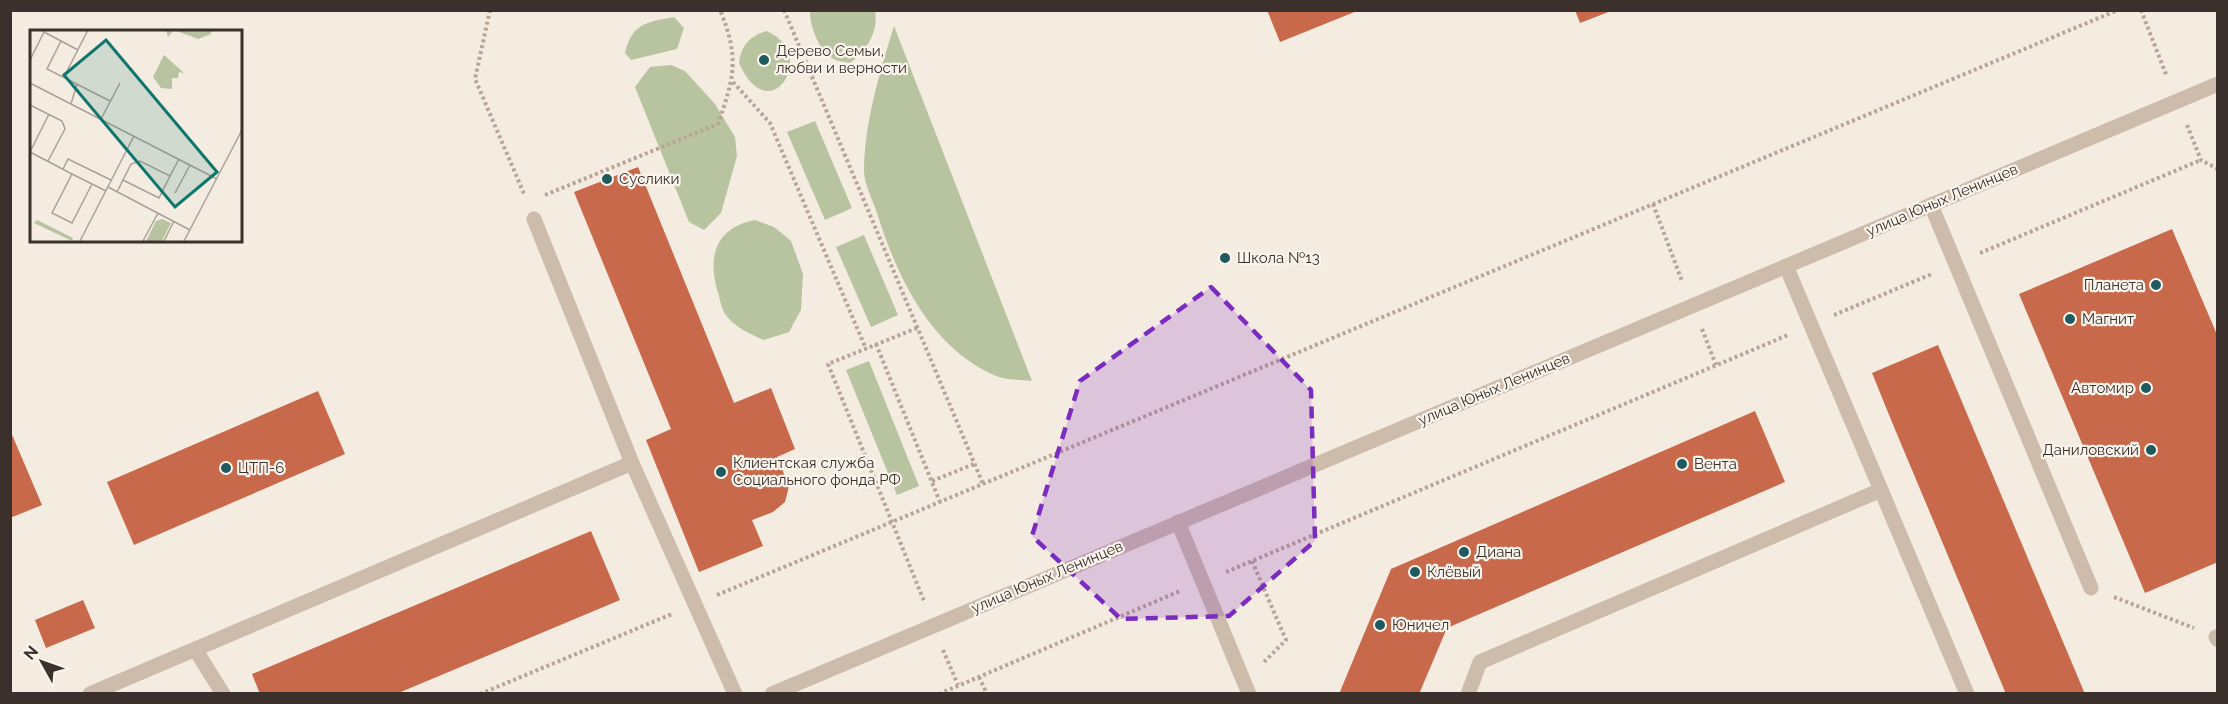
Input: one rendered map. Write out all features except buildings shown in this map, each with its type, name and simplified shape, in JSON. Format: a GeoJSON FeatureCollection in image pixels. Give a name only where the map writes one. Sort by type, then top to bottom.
{"type":"FeatureCollection","features":[{"type":"Feature","properties":{"kind":"street","name":"улица Юных Ленинцев"},"geometry":{"type":"LineString","coordinates":[[772,693],[2217,84]]}},
{"type":"Feature","properties":{"kind":"street"},"geometry":{"type":"LineString","coordinates":[[1931,205],[2091,588]]}},
{"type":"Feature","properties":{"kind":"street"},"geometry":{"type":"LineString","coordinates":[[534,219],[632,463],[735,693]]}},
{"type":"Feature","properties":{"kind":"street"},"geometry":{"type":"LineString","coordinates":[[1786,266],[1967,693]]}},
{"type":"Feature","properties":{"kind":"street"},"geometry":{"type":"LineString","coordinates":[[90,693],[632,463]]}},
{"type":"Feature","properties":{"kind":"street"},"geometry":{"type":"LineString","coordinates":[[1468,693],[1480,662],[1881,490]]}},
{"type":"Feature","properties":{"kind":"street"},"geometry":{"type":"LineString","coordinates":[[1178,522],[1249,693]]}},
{"type":"Feature","properties":{"kind":"street"},"geometry":{"type":"LineString","coordinates":[[195,649],[223,693]]}},
{"type":"Feature","properties":{"kind":"path"},"geometry":{"type":"LineString","coordinates":[[490,10],[475,79],[534,219]]}},
{"type":"Feature","properties":{"kind":"path"},"geometry":{"type":"LineString","coordinates":[[527,202],[718,124],[733,81],[731,37],[720,10]]}},
{"type":"Feature","properties":{"kind":"path"},"geometry":{"type":"LineString","coordinates":[[784,10],[982,484]]}},
{"type":"Feature","properties":{"kind":"path"},"geometry":{"type":"LineString","coordinates":[[480,693],[2118,10]]}},
{"type":"Feature","properties":{"kind":"path"},"geometry":{"type":"LineString","coordinates":[[733,81],[770,123],[866,349]]}},
{"type":"Feature","properties":{"kind":"path"},"geometry":{"type":"LineString","coordinates":[[939,693],[2201,160],[2217,169]]}},
{"type":"Feature","properties":{"kind":"path"},"geometry":{"type":"LineString","coordinates":[[891,522],[828,364],[917,328]]}},
{"type":"Feature","properties":{"kind":"path"},"geometry":{"type":"LineString","coordinates":[[876,344],[940,502]]}},
{"type":"Feature","properties":{"kind":"path"},"geometry":{"type":"LineString","coordinates":[[932,482],[974,464]]}},
{"type":"Feature","properties":{"kind":"path"},"geometry":{"type":"LineString","coordinates":[[1252,561],[1286,640]]}},
{"type":"Feature","properties":{"kind":"path"},"geometry":{"type":"LineString","coordinates":[[2091,588],[2217,639]]}},
{"type":"Feature","properties":{"kind":"path"},"geometry":{"type":"LineString","coordinates":[[979,677],[987,693]]}},
{"type":"Feature","properties":{"kind":"highlighted area"},"geometry":{"type":"Polygon","coordinates":[[[1211,287],[1311,390],[1315,541],[1229,616],[1121,619],[1032,536],[1080,381],[1211,287]]]}},
{"type":"Feature","properties":{"kind":"green space"},"geometry":{"type":"Polygon","coordinates":[[[810,11],[875,11],[873,33],[866,47],[850,63],[836,60],[827,54],[819,43],[811,23],[810,11]]]}},
{"type":"Feature","properties":{"kind":"green space"},"geometry":{"type":"Polygon","coordinates":[[[674,17],[684,28],[677,49],[631,60],[625,53],[636,30],[648,23],[674,17]]]}},
{"type":"Feature","properties":{"kind":"green space"},"geometry":{"type":"Polygon","coordinates":[[[894,26],[1032,381],[996,376],[973,364],[953,348],[935,330],[920,309],[907,287],[886,240],[867,186],[864,168],[870,114],[894,26]]]}},
{"type":"Feature","properties":{"kind":"green space"},"geometry":{"type":"Polygon","coordinates":[[[766,31],[782,41],[789,55],[789,69],[784,81],[775,89],[764,90],[751,83],[739,63],[747,42],[766,31]]]}},
{"type":"Feature","properties":{"kind":"green space"},"geometry":{"type":"Polygon","coordinates":[[[671,65],[685,71],[715,104],[735,137],[737,156],[721,213],[704,230],[689,222],[635,87],[650,67],[671,65]]]}},
{"type":"Feature","properties":{"kind":"green space"},"geometry":{"type":"Polygon","coordinates":[[[815,121],[852,208],[825,220],[787,132],[815,121]]]}},
{"type":"Feature","properties":{"kind":"green space"},"geometry":{"type":"Polygon","coordinates":[[[755,220],[774,227],[791,241],[803,274],[801,310],[789,332],[764,340],[748,333],[725,314],[715,283],[714,270],[714,258],[722,238],[741,224],[755,220]]]}},
{"type":"Feature","properties":{"kind":"green space"},"geometry":{"type":"Polygon","coordinates":[[[864,235],[898,315],[871,327],[836,247],[864,235]]]}},
{"type":"Feature","properties":{"kind":"green space"},"geometry":{"type":"Polygon","coordinates":[[[869,361],[919,486],[897,495],[846,370],[869,361]]]}},
{"type":"Feature","properties":{"kind":"place","name":"Дерево Семьи, любви и верности"},"geometry":{"type":"Point","coordinates":[764,60]}},
{"type":"Feature","properties":{"kind":"place","name":"Суслики"},"geometry":{"type":"Point","coordinates":[607,179]}},
{"type":"Feature","properties":{"kind":"place","name":"Школа №13"},"geometry":{"type":"Point","coordinates":[1225,258]}},
{"type":"Feature","properties":{"kind":"place","name":"Планета"},"geometry":{"type":"Point","coordinates":[2156,285]}},
{"type":"Feature","properties":{"kind":"place","name":"Магнит"},"geometry":{"type":"Point","coordinates":[2070,319]}},
{"type":"Feature","properties":{"kind":"place","name":"Автомир"},"geometry":{"type":"Point","coordinates":[2146,388]}},
{"type":"Feature","properties":{"kind":"place","name":"Даниловский"},"geometry":{"type":"Point","coordinates":[2151,450]}},
{"type":"Feature","properties":{"kind":"place","name":"Вента"},"geometry":{"type":"Point","coordinates":[1682,464]}},
{"type":"Feature","properties":{"kind":"place","name":"ЦТП-6"},"geometry":{"type":"Point","coordinates":[226,468]}},
{"type":"Feature","properties":{"kind":"place","name":"Клиентская служба Социального фонда РФ"},"geometry":{"type":"Point","coordinates":[721,472]}},
{"type":"Feature","properties":{"kind":"place","name":"Диана"},"geometry":{"type":"Point","coordinates":[1464,552]}},
{"type":"Feature","properties":{"kind":"place","name":"Клёвый"},"geometry":{"type":"Point","coordinates":[1415,572]}},
{"type":"Feature","properties":{"kind":"place","name":"Юничел"},"geometry":{"type":"Point","coordinates":[1380,625]}}]}
